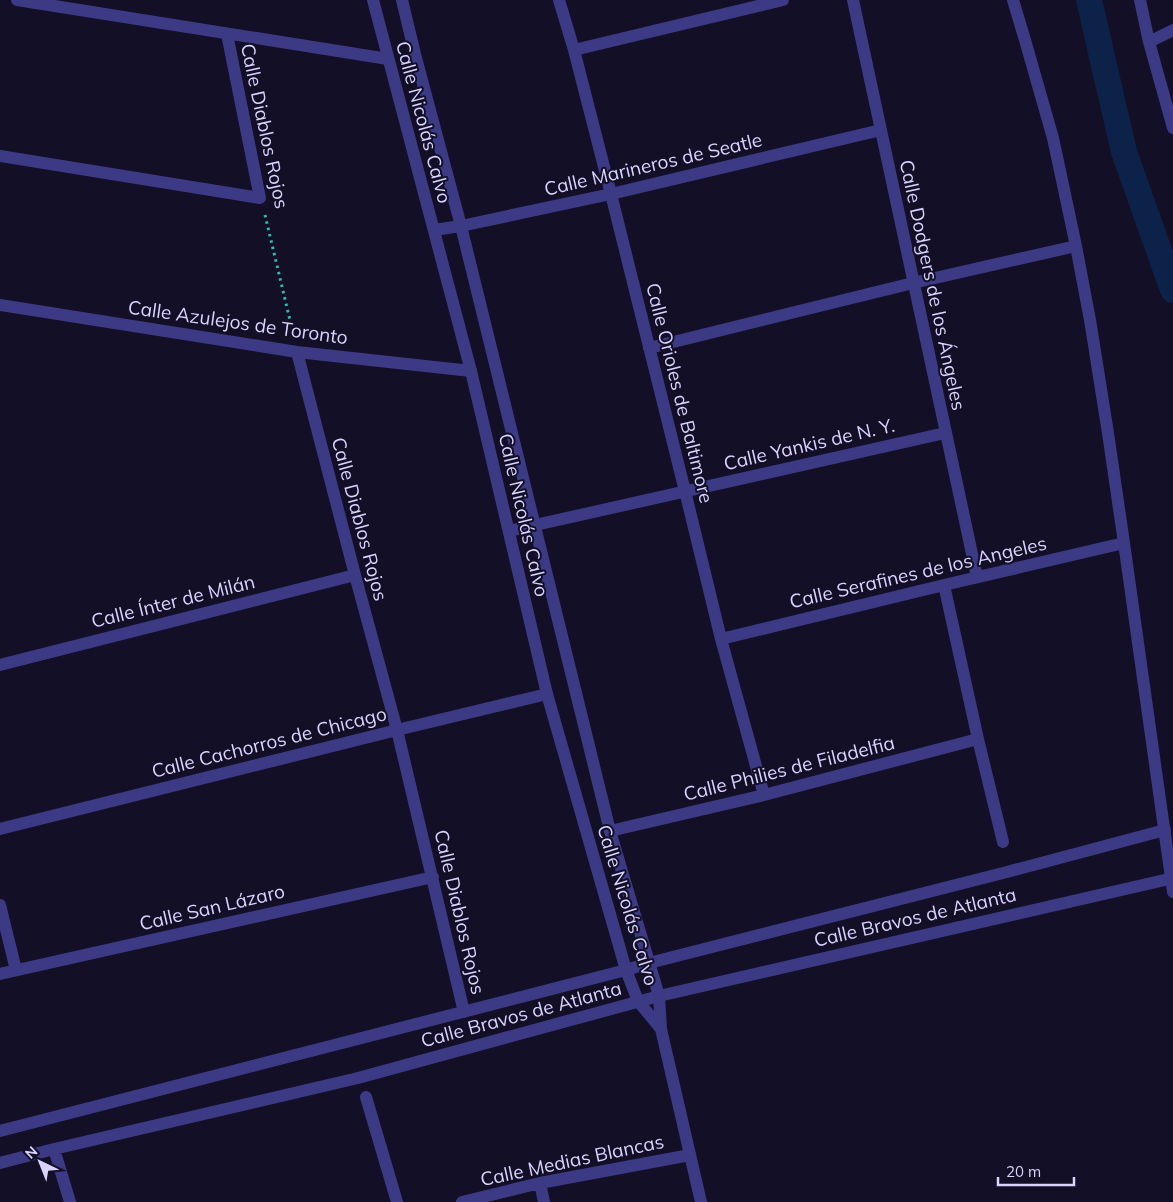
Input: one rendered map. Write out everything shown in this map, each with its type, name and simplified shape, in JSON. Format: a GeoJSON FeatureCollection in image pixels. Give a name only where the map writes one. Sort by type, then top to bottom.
{"type":"FeatureCollection","features":[{"type":"Feature","properties":{"kind":"street"},"geometry":{"type":"LineString","coordinates":[[17,0],[388,59]]}},
{"type":"Feature","properties":{"kind":"street","name":"Calle Nicolás Calvo"},"geometry":{"type":"LineString","coordinates":[[372,0],[471,371],[547,694],[626,970],[638,1001],[661,1029]]}},
{"type":"Feature","properties":{"kind":"street","name":"Calle Nicolás Calvo"},"geometry":{"type":"LineString","coordinates":[[402,0],[461,226],[610,831],[659,996],[661,1029],[701,1202]]}},
{"type":"Feature","properties":{"kind":"street","name":"Calle Orioles de Baltimore"},"geometry":{"type":"LineString","coordinates":[[558,0],[574,50],[721,639],[764,795]]}},
{"type":"Feature","properties":{"kind":"street"},"geometry":{"type":"LineString","coordinates":[[574,50],[783,0]]}},
{"type":"Feature","properties":{"kind":"street","name":"Calle Dodgers de los Ángeles"},"geometry":{"type":"LineString","coordinates":[[852,0],[945,433],[978,577]]}},
{"type":"Feature","properties":{"kind":"street"},"geometry":{"type":"LineString","coordinates":[[1013,0],[1053,138],[1090,320],[1124,543],[1173,892]]}},
{"type":"Feature","properties":{"kind":"street"},"geometry":{"type":"LineString","coordinates":[[1140,0],[1149,42],[1173,128]]}},
{"type":"Feature","properties":{"kind":"street"},"geometry":{"type":"LineString","coordinates":[[1149,42],[1173,30]]}},
{"type":"Feature","properties":{"kind":"street","name":"Calle Diablos Rojos"},"geometry":{"type":"LineString","coordinates":[[227,34],[260,198]]}},
{"type":"Feature","properties":{"kind":"street","name":"Calle Marineros de Seatle"},"geometry":{"type":"LineString","coordinates":[[434,230],[611,194],[880,130]]}},
{"type":"Feature","properties":{"kind":"street"},"geometry":{"type":"LineString","coordinates":[[0,156],[260,198]]}},
{"type":"Feature","properties":{"kind":"street"},"geometry":{"type":"LineString","coordinates":[[649,348],[913,283],[1076,246]]}},
{"type":"Feature","properties":{"kind":"street","name":"Calle Azulejos de Toronto"},"geometry":{"type":"LineString","coordinates":[[0,304],[297,352],[471,371]]}},
{"type":"Feature","properties":{"kind":"street","name":"Calle Diablos Rojos"},"geometry":{"type":"LineString","coordinates":[[297,352],[397,730],[464,1012]]}},
{"type":"Feature","properties":{"kind":"street","name":"Calle Yankis de N. Y."},"geometry":{"type":"LineString","coordinates":[[509,531],[945,433]]}},
{"type":"Feature","properties":{"kind":"street","name":"Calle Serafines de los Angeles"},"geometry":{"type":"LineString","coordinates":[[721,639],[1124,543]]}},
{"type":"Feature","properties":{"kind":"street","name":"Calle Ínter de Milán"},"geometry":{"type":"LineString","coordinates":[[0,665],[355,575]]}},
{"type":"Feature","properties":{"kind":"street"},"geometry":{"type":"LineString","coordinates":[[944,585],[1003,842]]}},
{"type":"Feature","properties":{"kind":"street","name":"Calle Cachorros de Chicago"},"geometry":{"type":"LineString","coordinates":[[0,829],[547,694]]}},
{"type":"Feature","properties":{"kind":"street","name":"Calle Philies de Filadelfia"},"geometry":{"type":"LineString","coordinates":[[610,831],[764,795],[978,739]]}},
{"type":"Feature","properties":{"kind":"street","name":"Calle Bravos de Atlanta"},"geometry":{"type":"LineString","coordinates":[[0,1131],[1165,830]]}},
{"type":"Feature","properties":{"kind":"street","name":"Calle San Lázaro"},"geometry":{"type":"LineString","coordinates":[[0,974],[433,878]]}},
{"type":"Feature","properties":{"kind":"street","name":"Calle Bravos de Atlanta"},"geometry":{"type":"LineString","coordinates":[[0,1163],[358,1078],[638,1001],[1172,878]]}},
{"type":"Feature","properties":{"kind":"street"},"geometry":{"type":"LineString","coordinates":[[0,905],[16,970]]}},
{"type":"Feature","properties":{"kind":"street"},"geometry":{"type":"LineString","coordinates":[[366,1097],[397,1202]]}},
{"type":"Feature","properties":{"kind":"street"},"geometry":{"type":"LineString","coordinates":[[54,1149],[70,1202]]}},
{"type":"Feature","properties":{"kind":"street","name":"Calle Medias Blancas"},"geometry":{"type":"LineString","coordinates":[[462,1202],[540,1183],[690,1155]]}},
{"type":"Feature","properties":{"kind":"street"},"geometry":{"type":"LineString","coordinates":[[540,1183],[544,1202]]}},
{"type":"Feature","properties":{"kind":"path","name":"Calle Diablos Rojos"},"geometry":{"type":"LineString","coordinates":[[260,198],[297,352]]}},
{"type":"Feature","properties":{"kind":"waterway"},"geometry":{"type":"LineString","coordinates":[[1089,0],[1124,152],[1173,290]]}}]}
